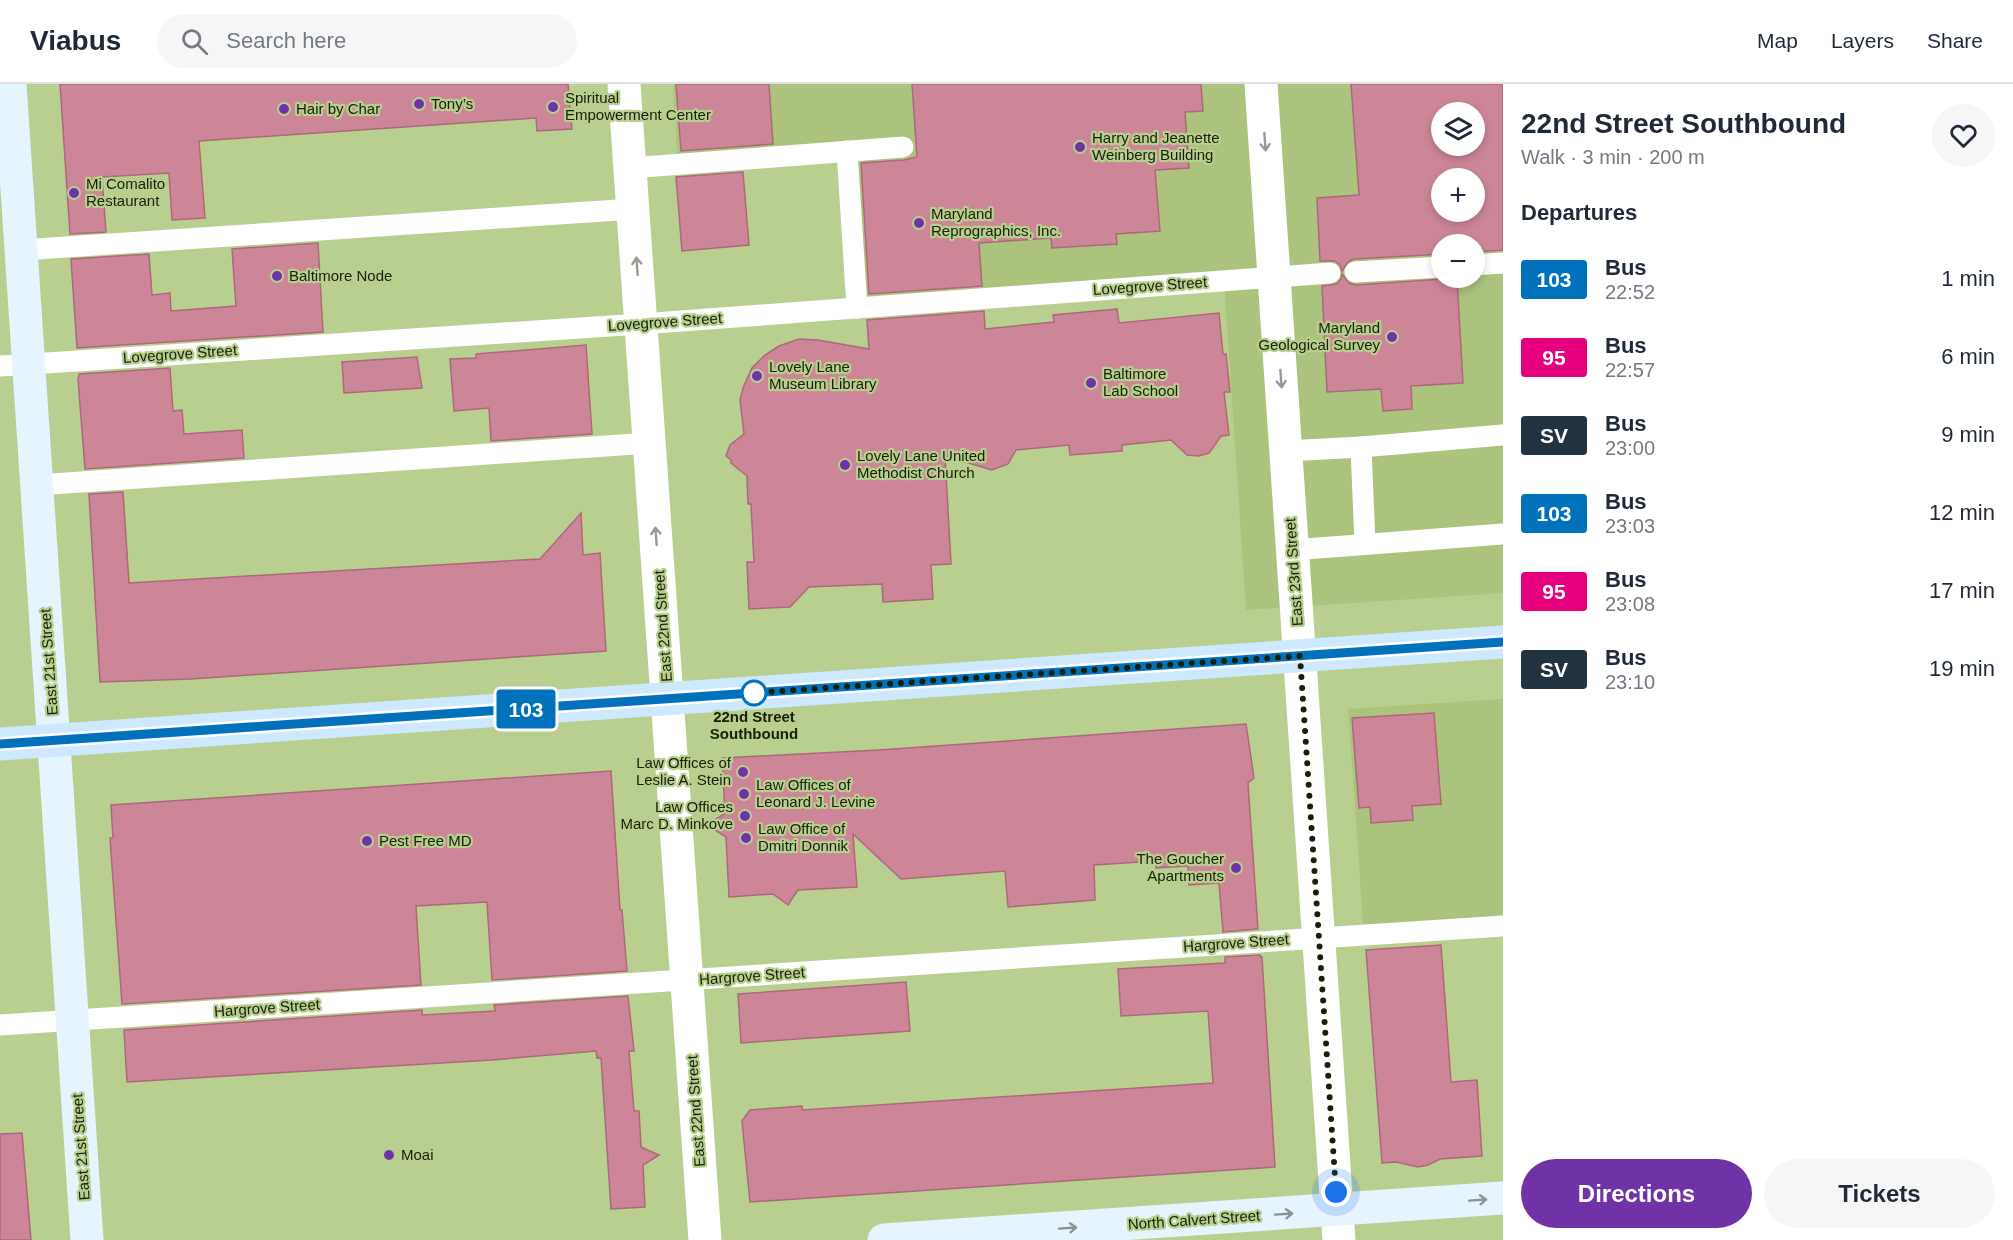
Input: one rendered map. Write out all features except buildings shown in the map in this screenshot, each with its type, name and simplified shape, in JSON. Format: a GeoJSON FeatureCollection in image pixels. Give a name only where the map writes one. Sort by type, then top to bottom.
{"type":"FeatureCollection","features":[{"type":"Feature","properties":{"kind":"main road"},"geometry":{"type":"LineString","coordinates":[[0,744],[1503,642]]}},
{"type":"Feature","properties":{"kind":"street","name":"East 22nd Street"},"geometry":{"type":"LineString","coordinates":[[624,84],[705,1240]]}},
{"type":"Feature","properties":{"kind":"street","name":"East 23rd Street"},"geometry":{"type":"LineString","coordinates":[[1261,84],[1338,1224]]}},
{"type":"Feature","properties":{"kind":"street","name":"East 21st Street"},"geometry":{"type":"LineString","coordinates":[[7,98],[8,168],[21,250],[14,365],[37,485],[87,1240]]}},
{"type":"Feature","properties":{"kind":"street","name":"North Calvert Street"},"geometry":{"type":"LineString","coordinates":[[884,1240],[1338,1224],[1503,1198]]}},
{"type":"Feature","properties":{"kind":"lane"},"geometry":{"type":"LineString","coordinates":[[630,168],[903,147]]}},
{"type":"Feature","properties":{"kind":"lane"},"geometry":{"type":"LineString","coordinates":[[847,151],[857,308]]}},
{"type":"Feature","properties":{"kind":"lane"},"geometry":{"type":"LineString","coordinates":[[21,250],[633,208]]}},
{"type":"Feature","properties":{"kind":"lane"},"geometry":{"type":"LineString","coordinates":[[1485,264],[1503,263]]}},
{"type":"Feature","properties":{"kind":"lane"},"geometry":{"type":"LineString","coordinates":[[1355,272],[1431,268]]}},
{"type":"Feature","properties":{"kind":"lane","name":"Lovegrove Street"},"geometry":{"type":"LineString","coordinates":[[14,365],[641,324],[1330,273]]}},
{"type":"Feature","properties":{"kind":"lane"},"geometry":{"type":"LineString","coordinates":[[1286,450],[1361,447],[1503,435]]}},
{"type":"Feature","properties":{"kind":"lane"},"geometry":{"type":"LineString","coordinates":[[37,485],[650,443]]}},
{"type":"Feature","properties":{"kind":"lane"},"geometry":{"type":"LineString","coordinates":[[1361,447],[1365,544]]}},
{"type":"Feature","properties":{"kind":"lane"},"geometry":{"type":"LineString","coordinates":[[1292,550],[1503,534]]}},
{"type":"Feature","properties":{"kind":"lane","name":"Hargrove Street"},"geometry":{"type":"LineString","coordinates":[[0,1026],[1503,926]]}},
{"type":"Feature","properties":{"kind":"shaded area"},"geometry":{"type":"Polygon","coordinates":[[[673,84],[1503,84],[1503,593],[1246,610],[1224,281],[859,308],[846,151],[678,164],[673,84]]]}},
{"type":"Feature","properties":{"kind":"shaded area"},"geometry":{"type":"Polygon","coordinates":[[[1503,699],[1503,927],[1364,936],[1348,709],[1503,699]]]}},
{"type":"Feature","properties":{"kind":"bus line","name":"103"},"geometry":{"type":"LineString","coordinates":[[0,744],[1503,642]]}},
{"type":"Feature","properties":{"kind":"place","name":"Tony’s"},"geometry":{"type":"Point","coordinates":[419,104]}},
{"type":"Feature","properties":{"kind":"place","name":"Spiritual Empowerment Center"},"geometry":{"type":"Point","coordinates":[553,107]}},
{"type":"Feature","properties":{"kind":"place","name":"Hair by Char"},"geometry":{"type":"Point","coordinates":[284,109]}},
{"type":"Feature","properties":{"kind":"place","name":"Harry and Jeanette Weinberg Building"},"geometry":{"type":"Point","coordinates":[1080,147]}},
{"type":"Feature","properties":{"kind":"place","name":"Mi Comalito Restaurant"},"geometry":{"type":"Point","coordinates":[74,193]}},
{"type":"Feature","properties":{"kind":"place","name":"Maryland Reprographics, Inc."},"geometry":{"type":"Point","coordinates":[919,223]}},
{"type":"Feature","properties":{"kind":"place","name":"Baltimore Node"},"geometry":{"type":"Point","coordinates":[277,276]}},
{"type":"Feature","properties":{"kind":"place","name":"Maryland Geological Survey"},"geometry":{"type":"Point","coordinates":[1392,337]}},
{"type":"Feature","properties":{"kind":"place","name":"Lovely Lane Museum Library"},"geometry":{"type":"Point","coordinates":[757,376]}},
{"type":"Feature","properties":{"kind":"place","name":"Baltimore Lab School"},"geometry":{"type":"Point","coordinates":[1091,383]}},
{"type":"Feature","properties":{"kind":"place","name":"Lovely Lane United Methodist Church"},"geometry":{"type":"Point","coordinates":[845,465]}},
{"type":"Feature","properties":{"kind":"place","name":"22nd Street Southbound"},"geometry":{"type":"Point","coordinates":[754,693]}},
{"type":"Feature","properties":{"kind":"place","name":"Law Offices of Leslie A. Stein"},"geometry":{"type":"Point","coordinates":[743,772]}},
{"type":"Feature","properties":{"kind":"place","name":"Law Offices of Leonard J. Levine"},"geometry":{"type":"Point","coordinates":[744,794]}},
{"type":"Feature","properties":{"kind":"place","name":"Law Offices Marc D. Minkove"},"geometry":{"type":"Point","coordinates":[745,816]}},
{"type":"Feature","properties":{"kind":"place","name":"Law Office of Dmitri Donnik"},"geometry":{"type":"Point","coordinates":[746,838]}},
{"type":"Feature","properties":{"kind":"place","name":"Pest Free MD"},"geometry":{"type":"Point","coordinates":[367,841]}},
{"type":"Feature","properties":{"kind":"place","name":"The Goucher Apartments"},"geometry":{"type":"Point","coordinates":[1236,868]}},
{"type":"Feature","properties":{"kind":"place","name":"Moai"},"geometry":{"type":"Point","coordinates":[389,1155]}},
{"type":"Feature","properties":{"kind":"route"},"geometry":{"type":"LineString","coordinates":[[754,693],[752,693],[1300,656],[1336,1192]]}}]}
